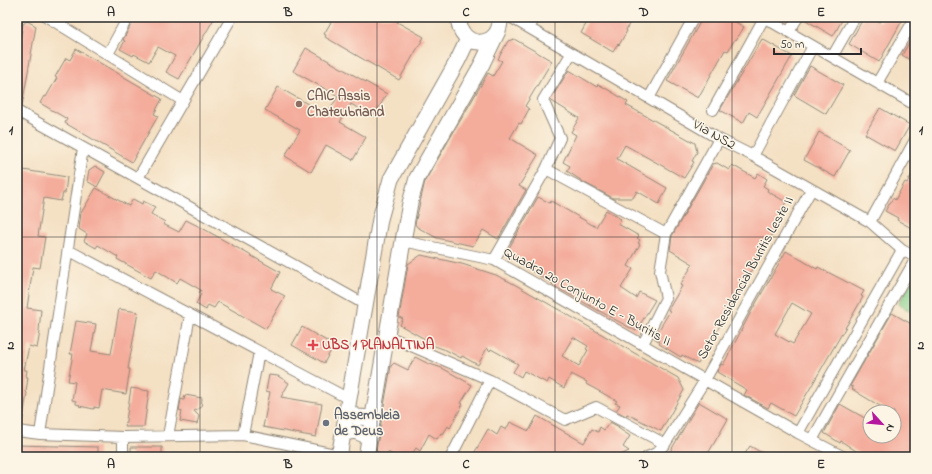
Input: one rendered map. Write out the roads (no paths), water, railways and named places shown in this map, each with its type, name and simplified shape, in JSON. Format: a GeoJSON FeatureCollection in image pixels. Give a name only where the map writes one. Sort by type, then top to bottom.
{"type":"FeatureCollection","features":[{"type":"Feature","properties":{"kind":"street"},"geometry":{"type":"LineString","coordinates":[[17,21],[18,17]]}},
{"type":"Feature","properties":{"kind":"street"},"geometry":{"type":"LineString","coordinates":[[47,17],[183,100]]}},
{"type":"Feature","properties":{"kind":"street"},"geometry":{"type":"LineString","coordinates":[[108,54],[128,17]]}},
{"type":"Feature","properties":{"kind":"street"},"geometry":{"type":"LineString","coordinates":[[138,178],[232,17]]}},
{"type":"Feature","properties":{"kind":"street","name":"Via NS2"},"geometry":{"type":"LineString","coordinates":[[510,17],[571,54],[719,139],[753,156],[870,222],[902,250],[915,259]]}},
{"type":"Feature","properties":{"kind":"street"},"geometry":{"type":"LineString","coordinates":[[529,28],[535,17]]}},
{"type":"Feature","properties":{"kind":"street"},"geometry":{"type":"LineString","coordinates":[[649,98],[694,17]]}},
{"type":"Feature","properties":{"kind":"street"},"geometry":{"type":"LineString","coordinates":[[713,110],[764,17],[915,104]]}},
{"type":"Feature","properties":{"kind":"street"},"geometry":{"type":"LineString","coordinates":[[789,32],[798,17]]}},
{"type":"Feature","properties":{"kind":"street"},"geometry":{"type":"LineString","coordinates":[[832,57],[855,17]]}},
{"type":"Feature","properties":{"kind":"street"},"geometry":{"type":"LineString","coordinates":[[877,83],[915,18]]}},
{"type":"Feature","properties":{"kind":"street"},"geometry":{"type":"LineString","coordinates":[[455,19],[462,33],[468,39],[476,42],[485,42],[493,38],[499,24]]}},
{"type":"Feature","properties":{"kind":"street"},"geometry":{"type":"LineString","coordinates":[[367,457],[403,241],[410,203],[417,178],[482,64],[499,24]]}},
{"type":"Feature","properties":{"kind":"street"},"geometry":{"type":"LineString","coordinates":[[17,431],[40,434],[123,436],[243,435],[340,456],[380,219],[391,180],[458,60],[468,39]]}},
{"type":"Feature","properties":{"kind":"street"},"geometry":{"type":"LineString","coordinates":[[753,156],[813,46]]}},
{"type":"Feature","properties":{"kind":"street"},"geometry":{"type":"LineString","coordinates":[[494,260],[546,169],[560,138],[543,100],[571,54]]}},
{"type":"Feature","properties":{"kind":"street"},"geometry":{"type":"LineString","coordinates":[[17,111],[366,305]]}},
{"type":"Feature","properties":{"kind":"street"},"geometry":{"type":"LineString","coordinates":[[643,344],[666,298],[660,271],[666,234],[719,139]]}},
{"type":"Feature","properties":{"kind":"street"},"geometry":{"type":"LineString","coordinates":[[870,222],[915,140]]}},
{"type":"Feature","properties":{"kind":"street"},"geometry":{"type":"LineString","coordinates":[[40,434],[83,148]]}},
{"type":"Feature","properties":{"kind":"street"},"geometry":{"type":"LineString","coordinates":[[546,169],[666,234]]}},
{"type":"Feature","properties":{"kind":"street","name":"Setor Residencial Buritis Leste II"},"geometry":{"type":"LineString","coordinates":[[647,457],[656,453],[665,444],[705,380],[811,190]]}},
{"type":"Feature","properties":{"kind":"street","name":"Quadra 20 Conjunto E - Buritis II"},"geometry":{"type":"LineString","coordinates":[[403,241],[494,260],[705,380]]}},
{"type":"Feature","properties":{"kind":"street"},"geometry":{"type":"LineString","coordinates":[[68,250],[259,352],[348,405],[357,417],[373,418]]}},
{"type":"Feature","properties":{"kind":"street"},"geometry":{"type":"LineString","coordinates":[[798,433],[902,250]]}},
{"type":"Feature","properties":{"kind":"street"},"geometry":{"type":"LineString","coordinates":[[812,440],[915,259]]}},
{"type":"Feature","properties":{"kind":"street"},"geometry":{"type":"LineString","coordinates":[[168,436],[190,315]]}},
{"type":"Feature","properties":{"kind":"street"},"geometry":{"type":"LineString","coordinates":[[388,336],[490,380],[565,420],[596,407],[665,444]]}},
{"type":"Feature","properties":{"kind":"street"},"geometry":{"type":"LineString","coordinates":[[243,435],[259,352]]}},
{"type":"Feature","properties":{"kind":"street"},"geometry":{"type":"LineString","coordinates":[[451,457],[490,380]]}},
{"type":"Feature","properties":{"kind":"street","name":"Setor Residencial Buritis Leste II"},"geometry":{"type":"LineString","coordinates":[[705,380],[798,433],[844,457]]}},
{"type":"Feature","properties":{"kind":"street"},"geometry":{"type":"LineString","coordinates":[[343,433],[355,432],[370,437]]}},
{"type":"Feature","properties":{"kind":"street"},"geometry":{"type":"LineString","coordinates":[[123,436],[123,457]]}},
{"type":"Feature","properties":{"kind":"place","name":"CAIC Assis Chateubriand"},"geometry":{"type":"Point","coordinates":[299,104]}},
{"type":"Feature","properties":{"kind":"place","name":"UBS 1 PLANALTINA"},"geometry":{"type":"Point","coordinates":[313,345]}},
{"type":"Feature","properties":{"kind":"place","name":"Assembleia de Deus"},"geometry":{"type":"Point","coordinates":[326,423]}}]}
